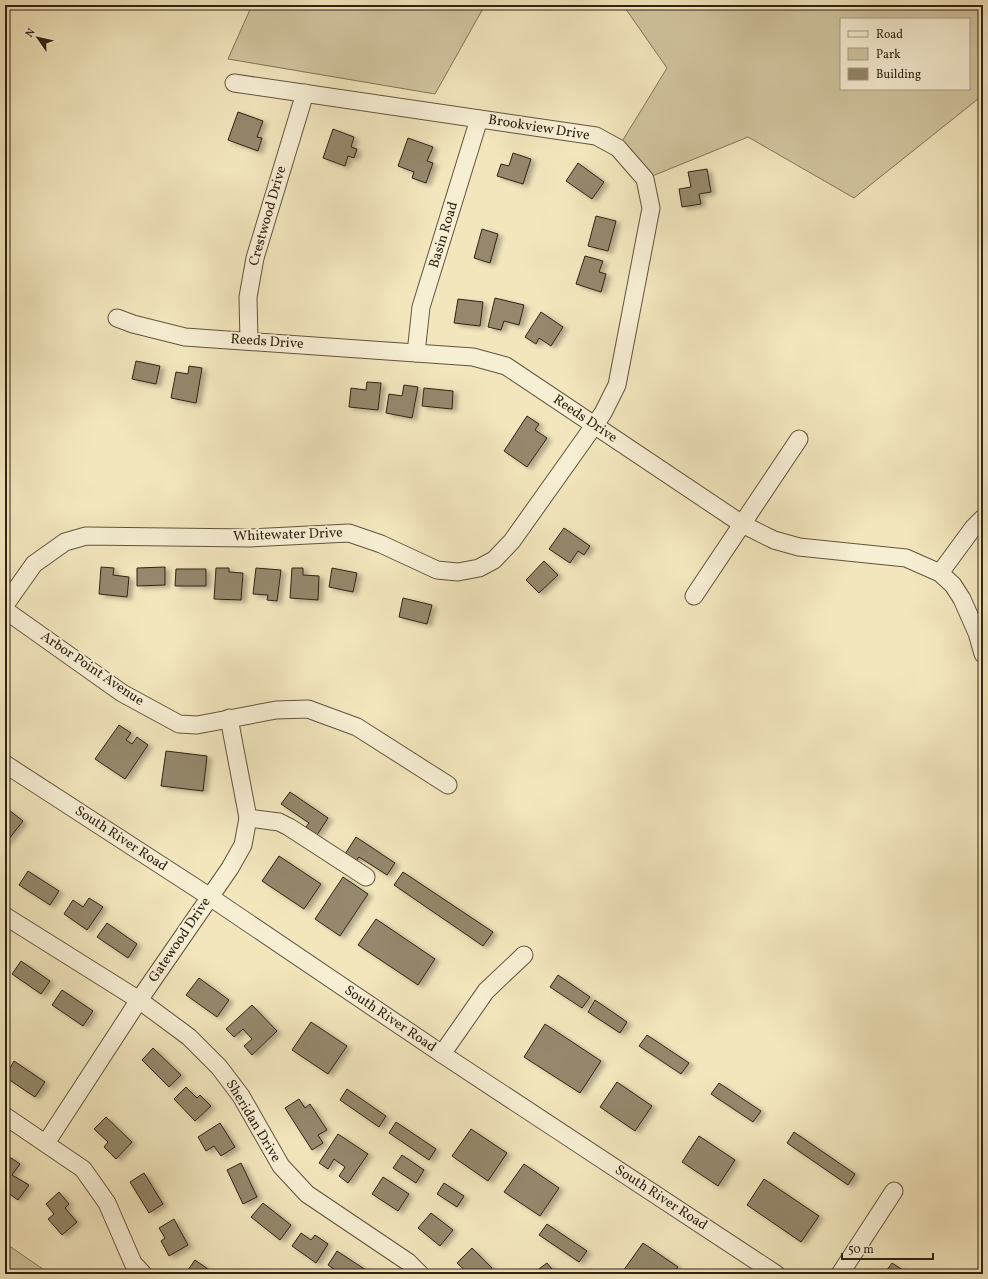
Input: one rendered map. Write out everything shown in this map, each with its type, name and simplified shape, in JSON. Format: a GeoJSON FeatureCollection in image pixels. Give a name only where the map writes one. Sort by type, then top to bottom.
{"type":"FeatureCollection","features":[{"type":"Feature","properties":{"kind":"street","name":"Brookview Drive"},"geometry":{"type":"LineString","coordinates":[[234,83],[596,136],[618,148],[645,179],[651,208],[617,385],[603,413],[594,426]]}},
{"type":"Feature","properties":{"kind":"street","name":"Crestwood Drive"},"geometry":{"type":"LineString","coordinates":[[249,341],[248,297],[255,258],[305,93]]}},
{"type":"Feature","properties":{"kind":"street","name":"Basin Road"},"geometry":{"type":"LineString","coordinates":[[416,353],[421,307],[479,119]]}},
{"type":"Feature","properties":{"kind":"street","name":"Reeds Drive"},"geometry":{"type":"LineString","coordinates":[[117,318],[133,324],[185,337],[474,357],[506,366],[742,524],[774,540],[799,548],[906,558],[940,573],[953,585],[962,599],[978,633],[983,654]]}},
{"type":"Feature","properties":{"kind":"street","name":"Whitewater Drive"},"geometry":{"type":"LineString","coordinates":[[5,606],[34,564],[66,542],[86,536],[250,538],[349,533],[381,544],[437,570],[458,572],[479,568],[494,560],[512,541],[594,426]]}},
{"type":"Feature","properties":{"kind":"street"},"geometry":{"type":"LineString","coordinates":[[694,596],[799,439]]}},
{"type":"Feature","properties":{"kind":"street"},"geometry":{"type":"LineString","coordinates":[[940,573],[973,528],[983,518]]}},
{"type":"Feature","properties":{"kind":"street","name":"Arbor Point Avenue"},"geometry":{"type":"LineString","coordinates":[[5,610],[122,694],[179,724],[197,725],[276,710],[308,709],[357,727],[448,785]]}},
{"type":"Feature","properties":{"kind":"street","name":"Gatewood Drive"},"geometry":{"type":"LineString","coordinates":[[46,1143],[139,1000],[230,868],[243,845],[248,818],[229,718]]}},
{"type":"Feature","properties":{"kind":"street","name":"South River Road"},"geometry":{"type":"LineString","coordinates":[[5,764],[210,897],[442,1054],[776,1274]]}},
{"type":"Feature","properties":{"kind":"street"},"geometry":{"type":"LineString","coordinates":[[248,818],[279,822],[289,827],[366,878]]}},
{"type":"Feature","properties":{"kind":"street","name":"Sheridan Drive"},"geometry":{"type":"LineString","coordinates":[[5,916],[139,1000],[189,1037],[219,1067],[241,1096],[281,1166],[307,1194],[408,1262],[420,1274]]}},
{"type":"Feature","properties":{"kind":"street"},"geometry":{"type":"LineString","coordinates":[[442,1054],[486,991],[524,954]]}},
{"type":"Feature","properties":{"kind":"street"},"geometry":{"type":"LineString","coordinates":[[5,1116],[83,1169],[107,1203],[133,1263],[143,1274]]}},
{"type":"Feature","properties":{"kind":"street"},"geometry":{"type":"LineString","coordinates":[[840,1274],[894,1191]]}},
{"type":"Feature","properties":{"kind":"green space"},"geometry":{"type":"Polygon","coordinates":[[[252,5],[485,5],[435,94],[228,59],[252,5]]]}},
{"type":"Feature","properties":{"kind":"green space"},"geometry":{"type":"Polygon","coordinates":[[[623,5],[983,5],[983,95],[854,198],[748,137],[645,179],[618,148],[667,68],[623,5]]]}},
{"type":"Feature","properties":{"kind":"green space"},"geometry":{"type":"Polygon","coordinates":[[[5,1243],[50,1274],[5,1274],[5,1243]]]}},
{"type":"Feature","properties":{"kind":"building"},"geometry":{"type":"Polygon","coordinates":[[[238,112],[263,121],[257,137],[262,138],[258,151],[228,140],[238,112]]]}},
{"type":"Feature","properties":{"kind":"building"},"geometry":{"type":"Polygon","coordinates":[[[333,129],[354,137],[351,147],[357,149],[354,158],[348,156],[345,166],[323,158],[333,129]]]}},
{"type":"Feature","properties":{"kind":"building"},"geometry":{"type":"Polygon","coordinates":[[[408,138],[433,147],[427,161],[433,163],[426,183],[412,178],[414,172],[398,166],[408,138]]]}},
{"type":"Feature","properties":{"kind":"building"},"geometry":{"type":"Polygon","coordinates":[[[513,153],[531,159],[523,184],[497,176],[501,164],[509,166],[513,153]]]}},
{"type":"Feature","properties":{"kind":"building"},"geometry":{"type":"Polygon","coordinates":[[[578,163],[604,182],[592,199],[566,181],[578,163]]]}},
{"type":"Feature","properties":{"kind":"building"},"geometry":{"type":"Polygon","coordinates":[[[707,169],[711,192],[699,194],[701,204],[682,207],[679,189],[691,187],[688,172],[707,169]]]}},
{"type":"Feature","properties":{"kind":"building"},"geometry":{"type":"Polygon","coordinates":[[[596,216],[616,221],[608,251],[588,246],[596,216]]]}},
{"type":"Feature","properties":{"kind":"building"},"geometry":{"type":"Polygon","coordinates":[[[482,229],[498,234],[490,263],[474,258],[482,229]]]}},
{"type":"Feature","properties":{"kind":"building"},"geometry":{"type":"Polygon","coordinates":[[[585,256],[603,261],[599,272],[606,274],[601,292],[576,284],[585,256]]]}},
{"type":"Feature","properties":{"kind":"building"},"geometry":{"type":"Polygon","coordinates":[[[495,298],[524,305],[519,325],[504,321],[501,330],[488,327],[495,298]]]}},
{"type":"Feature","properties":{"kind":"building"},"geometry":{"type":"Polygon","coordinates":[[[458,299],[483,302],[480,326],[454,323],[458,299]]]}},
{"type":"Feature","properties":{"kind":"building"},"geometry":{"type":"Polygon","coordinates":[[[541,312],[563,327],[551,346],[539,338],[536,344],[525,337],[541,312]]]}},
{"type":"Feature","properties":{"kind":"building"},"geometry":{"type":"Polygon","coordinates":[[[136,361],[160,366],[156,384],[132,379],[136,361]]]}},
{"type":"Feature","properties":{"kind":"building"},"geometry":{"type":"Polygon","coordinates":[[[189,366],[202,368],[196,403],[171,398],[176,372],[188,374],[189,366]]]}},
{"type":"Feature","properties":{"kind":"building"},"geometry":{"type":"Polygon","coordinates":[[[367,382],[381,383],[378,410],[349,407],[351,388],[366,390],[367,382]]]}},
{"type":"Feature","properties":{"kind":"building"},"geometry":{"type":"Polygon","coordinates":[[[404,385],[418,387],[412,418],[386,413],[389,394],[402,396],[404,385]]]}},
{"type":"Feature","properties":{"kind":"building"},"geometry":{"type":"Polygon","coordinates":[[[424,388],[453,391],[452,409],[422,406],[424,388]]]}},
{"type":"Feature","properties":{"kind":"building"},"geometry":{"type":"Polygon","coordinates":[[[527,416],[539,424],[535,430],[547,438],[527,467],[504,451],[527,416]]]}},
{"type":"Feature","properties":{"kind":"building"},"geometry":{"type":"Polygon","coordinates":[[[564,528],[590,546],[584,555],[578,551],[570,563],[549,549],[564,528]]]}},
{"type":"Feature","properties":{"kind":"building"},"geometry":{"type":"Polygon","coordinates":[[[544,561],[558,575],[539,593],[526,580],[544,561]]]}},
{"type":"Feature","properties":{"kind":"building"},"geometry":{"type":"Polygon","coordinates":[[[101,567],[114,568],[113,575],[129,577],[127,597],[99,594],[101,567]]]}},
{"type":"Feature","properties":{"kind":"building"},"geometry":{"type":"Polygon","coordinates":[[[165,567],[165,585],[137,586],[137,568],[165,567]]]}},
{"type":"Feature","properties":{"kind":"building"},"geometry":{"type":"Polygon","coordinates":[[[216,568],[229,568],[229,572],[243,573],[241,600],[214,599],[216,568]]]}},
{"type":"Feature","properties":{"kind":"building"},"geometry":{"type":"Polygon","coordinates":[[[256,568],[281,570],[277,601],[267,600],[268,595],[253,594],[256,568]]]}},
{"type":"Feature","properties":{"kind":"building"},"geometry":{"type":"Polygon","coordinates":[[[292,568],[303,568],[303,575],[319,576],[318,600],[290,598],[292,568]]]}},
{"type":"Feature","properties":{"kind":"building"},"geometry":{"type":"Polygon","coordinates":[[[332,568],[357,573],[353,592],[329,587],[332,568]]]}},
{"type":"Feature","properties":{"kind":"building"},"geometry":{"type":"Polygon","coordinates":[[[176,569],[206,569],[206,586],[175,586],[176,569]]]}},
{"type":"Feature","properties":{"kind":"building"},"geometry":{"type":"Polygon","coordinates":[[[403,598],[432,605],[427,624],[399,617],[403,598]]]}},
{"type":"Feature","properties":{"kind":"building"},"geometry":{"type":"Polygon","coordinates":[[[119,725],[131,733],[126,740],[132,744],[137,737],[148,745],[125,779],[95,759],[119,725]]]}},
{"type":"Feature","properties":{"kind":"building"},"geometry":{"type":"Polygon","coordinates":[[[166,751],[207,756],[203,791],[161,786],[166,751]]]}},
{"type":"Feature","properties":{"kind":"building"},"geometry":{"type":"Polygon","coordinates":[[[290,792],[328,818],[317,835],[306,827],[309,823],[281,804],[290,792]]]}},
{"type":"Feature","properties":{"kind":"building"},"geometry":{"type":"Polygon","coordinates":[[[5,807],[23,821],[5,844],[5,807]]]}},
{"type":"Feature","properties":{"kind":"building"},"geometry":{"type":"Polygon","coordinates":[[[356,837],[395,863],[387,875],[359,857],[356,861],[345,854],[356,837]]]}},
{"type":"Feature","properties":{"kind":"building"},"geometry":{"type":"Polygon","coordinates":[[[279,856],[321,884],[304,909],[262,881],[279,856]]]}},
{"type":"Feature","properties":{"kind":"building"},"geometry":{"type":"Polygon","coordinates":[[[28,871],[59,891],[50,905],[19,885],[28,871]]]}},
{"type":"Feature","properties":{"kind":"building"},"geometry":{"type":"Polygon","coordinates":[[[403,872],[493,932],[483,946],[394,885],[403,872]]]}},
{"type":"Feature","properties":{"kind":"building"},"geometry":{"type":"Polygon","coordinates":[[[343,877],[368,894],[340,936],[315,919],[343,877]]]}},
{"type":"Feature","properties":{"kind":"building"},"geometry":{"type":"Polygon","coordinates":[[[89,898],[103,907],[87,930],[64,914],[73,900],[83,907],[89,898]]]}},
{"type":"Feature","properties":{"kind":"building"},"geometry":{"type":"Polygon","coordinates":[[[376,919],[435,959],[418,985],[358,945],[376,919]]]}},
{"type":"Feature","properties":{"kind":"building"},"geometry":{"type":"Polygon","coordinates":[[[107,923],[137,944],[128,958],[97,937],[107,923]]]}},
{"type":"Feature","properties":{"kind":"building"},"geometry":{"type":"Polygon","coordinates":[[[21,961],[50,981],[41,994],[12,974],[21,961]]]}},
{"type":"Feature","properties":{"kind":"building"},"geometry":{"type":"Polygon","coordinates":[[[558,975],[590,997],[582,1008],[550,987],[558,975]]]}},
{"type":"Feature","properties":{"kind":"building"},"geometry":{"type":"Polygon","coordinates":[[[199,978],[229,1000],[217,1017],[186,995],[199,978]]]}},
{"type":"Feature","properties":{"kind":"building"},"geometry":{"type":"Polygon","coordinates":[[[62,990],[93,1011],[83,1026],[52,1005],[62,990]]]}},
{"type":"Feature","properties":{"kind":"building"},"geometry":{"type":"Polygon","coordinates":[[[595,1000],[627,1022],[620,1033],[588,1012],[595,1000]]]}},
{"type":"Feature","properties":{"kind":"building"},"geometry":{"type":"Polygon","coordinates":[[[252,1005],[277,1031],[252,1055],[244,1046],[252,1039],[243,1029],[234,1037],[226,1029],[252,1005]]]}},
{"type":"Feature","properties":{"kind":"building"},"geometry":{"type":"Polygon","coordinates":[[[311,1022],[347,1046],[328,1074],[292,1050],[311,1022]]]}},
{"type":"Feature","properties":{"kind":"building"},"geometry":{"type":"Polygon","coordinates":[[[545,1024],[601,1061],[580,1093],[524,1057],[545,1024]]]}},
{"type":"Feature","properties":{"kind":"building"},"geometry":{"type":"Polygon","coordinates":[[[647,1035],[689,1063],[681,1074],[639,1046],[647,1035]]]}},
{"type":"Feature","properties":{"kind":"building"},"geometry":{"type":"Polygon","coordinates":[[[153,1048],[181,1075],[169,1087],[142,1060],[153,1048]]]}},
{"type":"Feature","properties":{"kind":"building"},"geometry":{"type":"Polygon","coordinates":[[[14,1061],[45,1082],[35,1097],[5,1077],[14,1061]]]}},
{"type":"Feature","properties":{"kind":"building"},"geometry":{"type":"Polygon","coordinates":[[[617,1082],[652,1106],[635,1131],[600,1107],[617,1082]]]}},
{"type":"Feature","properties":{"kind":"building"},"geometry":{"type":"Polygon","coordinates":[[[719,1083],[761,1111],[753,1122],[711,1094],[719,1083]]]}},
{"type":"Feature","properties":{"kind":"building"},"geometry":{"type":"Polygon","coordinates":[[[186,1087],[197,1098],[200,1095],[211,1106],[195,1121],[174,1099],[186,1087]]]}},
{"type":"Feature","properties":{"kind":"building"},"geometry":{"type":"Polygon","coordinates":[[[347,1089],[386,1116],[379,1127],[340,1100],[347,1089]]]}},
{"type":"Feature","properties":{"kind":"building"},"geometry":{"type":"Polygon","coordinates":[[[299,1099],[305,1108],[310,1104],[327,1130],[318,1135],[323,1143],[312,1150],[285,1108],[299,1099]]]}},
{"type":"Feature","properties":{"kind":"building"},"geometry":{"type":"Polygon","coordinates":[[[106,1117],[132,1142],[116,1159],[104,1147],[108,1142],[94,1129],[106,1117]]]}},
{"type":"Feature","properties":{"kind":"building"},"geometry":{"type":"Polygon","coordinates":[[[396,1122],[436,1149],[429,1160],[389,1133],[396,1122]]]}},
{"type":"Feature","properties":{"kind":"building"},"geometry":{"type":"Polygon","coordinates":[[[220,1123],[235,1147],[221,1156],[214,1146],[206,1151],[198,1137],[220,1123]]]}},
{"type":"Feature","properties":{"kind":"building"},"geometry":{"type":"Polygon","coordinates":[[[471,1129],[507,1153],[488,1181],[452,1156],[471,1129]]]}},
{"type":"Feature","properties":{"kind":"building"},"geometry":{"type":"Polygon","coordinates":[[[794,1132],[855,1174],[848,1185],[787,1143],[794,1132]]]}},
{"type":"Feature","properties":{"kind":"building"},"geometry":{"type":"Polygon","coordinates":[[[338,1134],[368,1154],[348,1183],[339,1176],[345,1167],[334,1159],[328,1169],[319,1163],[338,1134]]]}},
{"type":"Feature","properties":{"kind":"building"},"geometry":{"type":"Polygon","coordinates":[[[699,1136],[735,1160],[718,1186],[682,1162],[699,1136]]]}},
{"type":"Feature","properties":{"kind":"building"},"geometry":{"type":"Polygon","coordinates":[[[402,1155],[424,1170],[416,1183],[393,1168],[402,1155]]]}},
{"type":"Feature","properties":{"kind":"building"},"geometry":{"type":"Polygon","coordinates":[[[8,1156],[20,1164],[12,1175],[29,1185],[18,1200],[5,1191],[5,1160],[8,1156]]]}},
{"type":"Feature","properties":{"kind":"building"},"geometry":{"type":"Polygon","coordinates":[[[241,1163],[257,1197],[243,1204],[227,1170],[241,1163]]]}},
{"type":"Feature","properties":{"kind":"building"},"geometry":{"type":"Polygon","coordinates":[[[524,1164],[559,1188],[540,1216],[504,1192],[524,1164]]]}},
{"type":"Feature","properties":{"kind":"building"},"geometry":{"type":"Polygon","coordinates":[[[144,1173],[163,1204],[149,1213],[130,1182],[144,1173]]]}},
{"type":"Feature","properties":{"kind":"building"},"geometry":{"type":"Polygon","coordinates":[[[383,1177],[409,1194],[398,1211],[372,1194],[383,1177]]]}},
{"type":"Feature","properties":{"kind":"building"},"geometry":{"type":"Polygon","coordinates":[[[764,1179],[819,1216],[801,1242],[747,1205],[764,1179]]]}},
{"type":"Feature","properties":{"kind":"building"},"geometry":{"type":"Polygon","coordinates":[[[444,1183],[464,1196],[457,1207],[437,1194],[444,1183]]]}},
{"type":"Feature","properties":{"kind":"building"},"geometry":{"type":"Polygon","coordinates":[[[59,1192],[69,1204],[65,1208],[77,1222],[62,1235],[48,1219],[54,1214],[46,1204],[59,1192]]]}},
{"type":"Feature","properties":{"kind":"building"},"geometry":{"type":"Polygon","coordinates":[[[263,1203],[291,1225],[280,1240],[251,1217],[263,1203]]]}},
{"type":"Feature","properties":{"kind":"building"},"geometry":{"type":"Polygon","coordinates":[[[431,1213],[453,1230],[440,1246],[418,1228],[431,1213]]]}},
{"type":"Feature","properties":{"kind":"building"},"geometry":{"type":"Polygon","coordinates":[[[174,1219],[188,1245],[169,1256],[161,1241],[165,1238],[159,1228],[174,1219]]]}},
{"type":"Feature","properties":{"kind":"building"},"geometry":{"type":"Polygon","coordinates":[[[547,1224],[587,1251],[579,1262],[539,1235],[547,1224]]]}},
{"type":"Feature","properties":{"kind":"building"},"geometry":{"type":"Polygon","coordinates":[[[301,1233],[311,1240],[315,1235],[328,1244],[316,1263],[292,1246],[301,1233]]]}},
{"type":"Feature","properties":{"kind":"building"},"geometry":{"type":"Polygon","coordinates":[[[643,1243],[678,1267],[673,1274],[629,1274],[623,1271],[643,1243]]]}},
{"type":"Feature","properties":{"kind":"building"},"geometry":{"type":"Polygon","coordinates":[[[472,1248],[492,1268],[486,1274],[469,1274],[457,1263],[472,1248]]]}},
{"type":"Feature","properties":{"kind":"building"},"geometry":{"type":"Polygon","coordinates":[[[337,1251],[369,1272],[367,1274],[341,1274],[328,1265],[337,1251]]]}},
{"type":"Feature","properties":{"kind":"building"},"geometry":{"type":"Polygon","coordinates":[[[195,1260],[215,1274],[185,1274],[195,1260]]]}},
{"type":"Feature","properties":{"kind":"building"},"geometry":{"type":"Polygon","coordinates":[[[547,1263],[556,1274],[539,1274],[536,1271],[547,1263]]]}},
{"type":"Feature","properties":{"kind":"building"},"geometry":{"type":"Polygon","coordinates":[[[892,1263],[909,1274],[884,1274],[892,1263]]]}}]}
